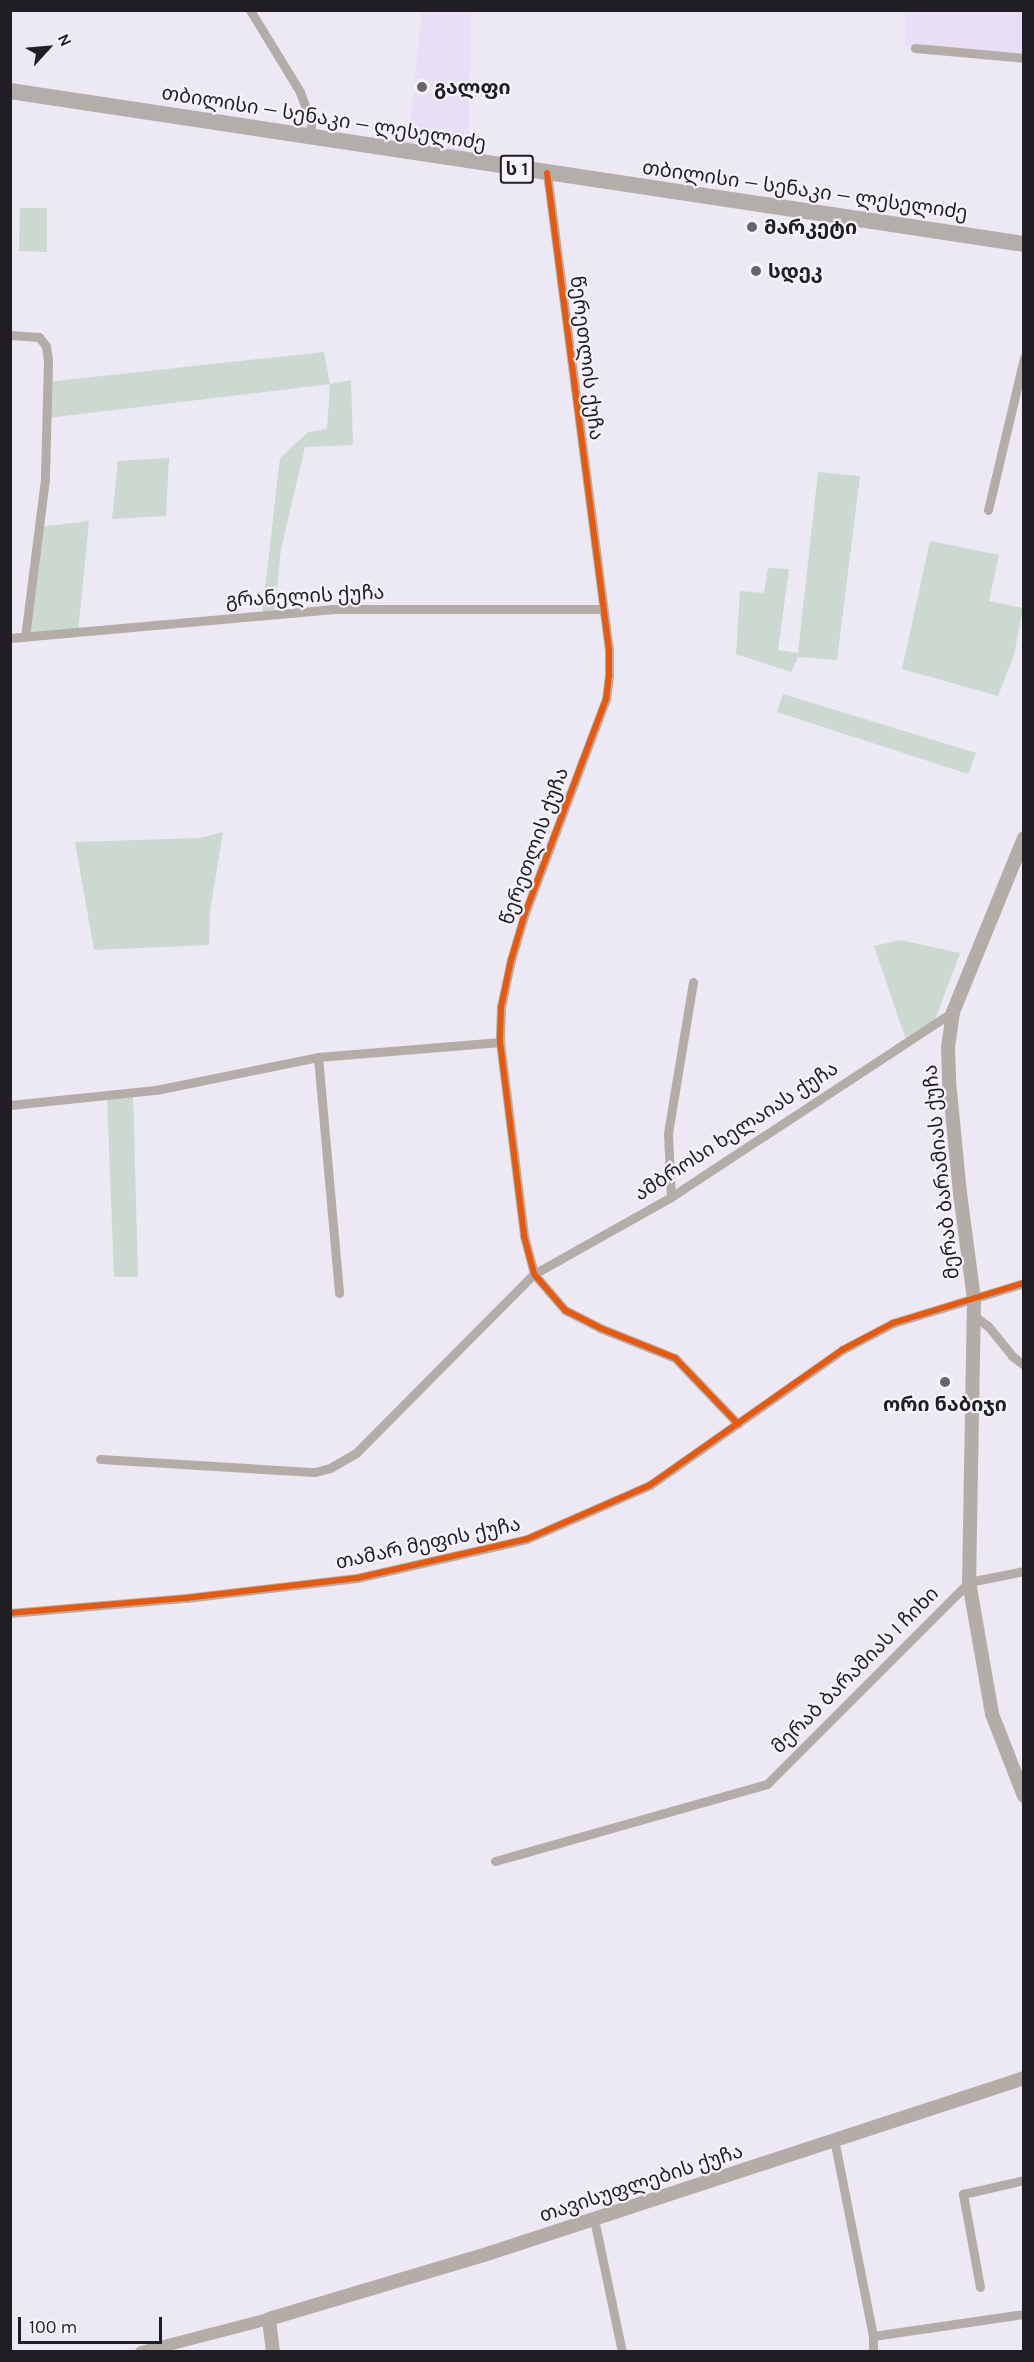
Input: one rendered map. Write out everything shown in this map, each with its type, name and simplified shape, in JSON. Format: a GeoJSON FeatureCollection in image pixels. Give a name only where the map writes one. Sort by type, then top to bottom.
{"type":"FeatureCollection","features":[{"type":"Feature","properties":{"kind":"highway","name":"თბილისი — სენაკი — ლესელიძე"},"geometry":{"type":"LineString","coordinates":[[10,91],[1023,244]]}},
{"type":"Feature","properties":{"kind":"main road","name":"მერაბ ბარამიას ქუჩა"},"geometry":{"type":"LineString","coordinates":[[1023,838],[953,1012],[948,1048],[949,1081],[974,1316],[969,1582],[992,1714],[1023,1796]]}},
{"type":"Feature","properties":{"kind":"main road","name":"თავისუფლების ქუჩა"},"geometry":{"type":"LineString","coordinates":[[269,2319],[490,2253],[1023,2078]]}},
{"type":"Feature","properties":{"kind":"main road"},"geometry":{"type":"LineString","coordinates":[[269,2319],[273,2352]]}},
{"type":"Feature","properties":{"kind":"street"},"geometry":{"type":"LineString","coordinates":[[250,10],[300,92],[311,122],[311,137]]}},
{"type":"Feature","properties":{"kind":"street"},"geometry":{"type":"LineString","coordinates":[[915,48],[1023,58]]}},
{"type":"Feature","properties":{"kind":"street","name":"წერეთლის ქუჩა"},"geometry":{"type":"LineString","coordinates":[[547,173],[609,650],[606,699],[525,913],[511,960],[501,1007],[500,1042],[524,1236],[534,1274],[565,1311],[600,1328],[675,1358],[738,1424]]}},
{"type":"Feature","properties":{"kind":"street"},"geometry":{"type":"LineString","coordinates":[[10,335],[39,337],[46,346],[48,361],[45,479],[25,637]]}},
{"type":"Feature","properties":{"kind":"street"},"geometry":{"type":"LineString","coordinates":[[988,510],[1023,358]]}},
{"type":"Feature","properties":{"kind":"street","name":"გრანელის ქუჩა"},"geometry":{"type":"LineString","coordinates":[[10,638],[332,609],[602,609]]}},
{"type":"Feature","properties":{"kind":"street"},"geometry":{"type":"LineString","coordinates":[[671,1197],[668,1133],[693,982]]}},
{"type":"Feature","properties":{"kind":"street","name":"ამბროსი ხელაიას ქუჩა"},"geometry":{"type":"LineString","coordinates":[[100,1459],[315,1472],[330,1468],[356,1453],[534,1274],[671,1197],[953,1012]]}},
{"type":"Feature","properties":{"kind":"street"},"geometry":{"type":"LineString","coordinates":[[10,1105],[156,1090],[318,1057],[500,1042]]}},
{"type":"Feature","properties":{"kind":"street"},"geometry":{"type":"LineString","coordinates":[[318,1057],[339,1293]]}},
{"type":"Feature","properties":{"kind":"street","name":"თამარ მეფის ქუჩა"},"geometry":{"type":"LineString","coordinates":[[10,1613],[186,1598],[357,1578],[526,1539],[650,1485],[842,1350],[893,1323],[1023,1283]]}},
{"type":"Feature","properties":{"kind":"street"},"geometry":{"type":"LineString","coordinates":[[974,1316],[988,1326],[1012,1356],[1023,1365]]}},
{"type":"Feature","properties":{"kind":"street"},"geometry":{"type":"LineString","coordinates":[[969,1582],[1023,1571]]}},
{"type":"Feature","properties":{"kind":"street","name":"მერაბ ბარამიას I ჩიხი"},"geometry":{"type":"LineString","coordinates":[[495,1861],[767,1784],[969,1582]]}},
{"type":"Feature","properties":{"kind":"street"},"geometry":{"type":"LineString","coordinates":[[834,2139],[873,2336],[873,2352]]}},
{"type":"Feature","properties":{"kind":"street"},"geometry":{"type":"LineString","coordinates":[[980,2287],[963,2194],[1023,2181]]}},
{"type":"Feature","properties":{"kind":"street"},"geometry":{"type":"LineString","coordinates":[[594,2219],[622,2352]]}},
{"type":"Feature","properties":{"kind":"street"},"geometry":{"type":"LineString","coordinates":[[873,2336],[1023,2314]]}},
{"type":"Feature","properties":{"kind":"street"},"geometry":{"type":"LineString","coordinates":[[141,2352],[269,2319]]}},
{"type":"Feature","properties":{"kind":"shaded area"},"geometry":{"type":"Polygon","coordinates":[[[422,11],[471,11],[468,161],[407,152],[422,11]]]}},
{"type":"Feature","properties":{"kind":"shaded area"},"geometry":{"type":"Polygon","coordinates":[[[905,11],[1023,11],[1023,58],[905,46],[905,11]]]}},
{"type":"Feature","properties":{"kind":"shaded area"},"geometry":{"type":"Polygon","coordinates":[[[20,208],[47,208],[47,252],[19,251],[20,208]]]}},
{"type":"Feature","properties":{"kind":"shaded area"},"geometry":{"type":"Polygon","coordinates":[[[324,352],[330,384],[47,418],[47,382],[324,352]]]}},
{"type":"Feature","properties":{"kind":"shaded area"},"geometry":{"type":"Polygon","coordinates":[[[351,380],[353,445],[305,447],[281,549],[274,614],[262,615],[280,458],[308,432],[327,429],[330,384],[351,380]]]}},
{"type":"Feature","properties":{"kind":"shaded area"},"geometry":{"type":"Polygon","coordinates":[[[169,458],[166,516],[112,519],[118,461],[169,458]]]}},
{"type":"Feature","properties":{"kind":"shaded area"},"geometry":{"type":"Polygon","coordinates":[[[818,472],[860,476],[837,660],[798,657],[791,672],[736,654],[740,591],[764,593],[768,568],[789,569],[778,650],[798,653],[818,472]]]}},
{"type":"Feature","properties":{"kind":"shaded area"},"geometry":{"type":"Polygon","coordinates":[[[89,521],[78,632],[25,637],[39,527],[89,521]]]}},
{"type":"Feature","properties":{"kind":"shaded area"},"geometry":{"type":"Polygon","coordinates":[[[930,541],[999,555],[989,601],[1023,608],[1014,655],[998,696],[902,669],[930,541]]]}},
{"type":"Feature","properties":{"kind":"shaded area"},"geometry":{"type":"Polygon","coordinates":[[[783,694],[976,753],[968,774],[777,712],[783,694]]]}},
{"type":"Feature","properties":{"kind":"shaded area"},"geometry":{"type":"Polygon","coordinates":[[[223,832],[210,911],[209,945],[94,950],[75,842],[200,838],[223,832]]]}},
{"type":"Feature","properties":{"kind":"shaded area"},"geometry":{"type":"Polygon","coordinates":[[[900,940],[960,953],[933,1025],[907,1043],[874,946],[900,940]]]}},
{"type":"Feature","properties":{"kind":"shaded area"},"geometry":{"type":"Polygon","coordinates":[[[133,1092],[138,1277],[114,1277],[107,1095],[133,1092]]]}},
{"type":"Feature","properties":{"kind":"cycle path"},"geometry":{"type":"LineString","coordinates":[[547,173],[609,649],[609,675],[606,699],[525,913],[511,960],[501,1007],[500,1042],[524,1236],[534,1274],[565,1310],[600,1328],[675,1358],[738,1424]]}},
{"type":"Feature","properties":{"kind":"cycle path"},"geometry":{"type":"LineString","coordinates":[[10,1613],[186,1598],[357,1578],[527,1539],[650,1485],[842,1350],[893,1323],[1024,1283]]}},
{"type":"Feature","properties":{"kind":"place","name":"გალფი"},"geometry":{"type":"Point","coordinates":[422,87]}},
{"type":"Feature","properties":{"kind":"place","name":"მარკეტი"},"geometry":{"type":"Point","coordinates":[752,227]}},
{"type":"Feature","properties":{"kind":"place","name":"სდეკ"},"geometry":{"type":"Point","coordinates":[756,271]}},
{"type":"Feature","properties":{"kind":"place","name":"ორი ნაბიჯი"},"geometry":{"type":"Point","coordinates":[945,1382]}}]}
